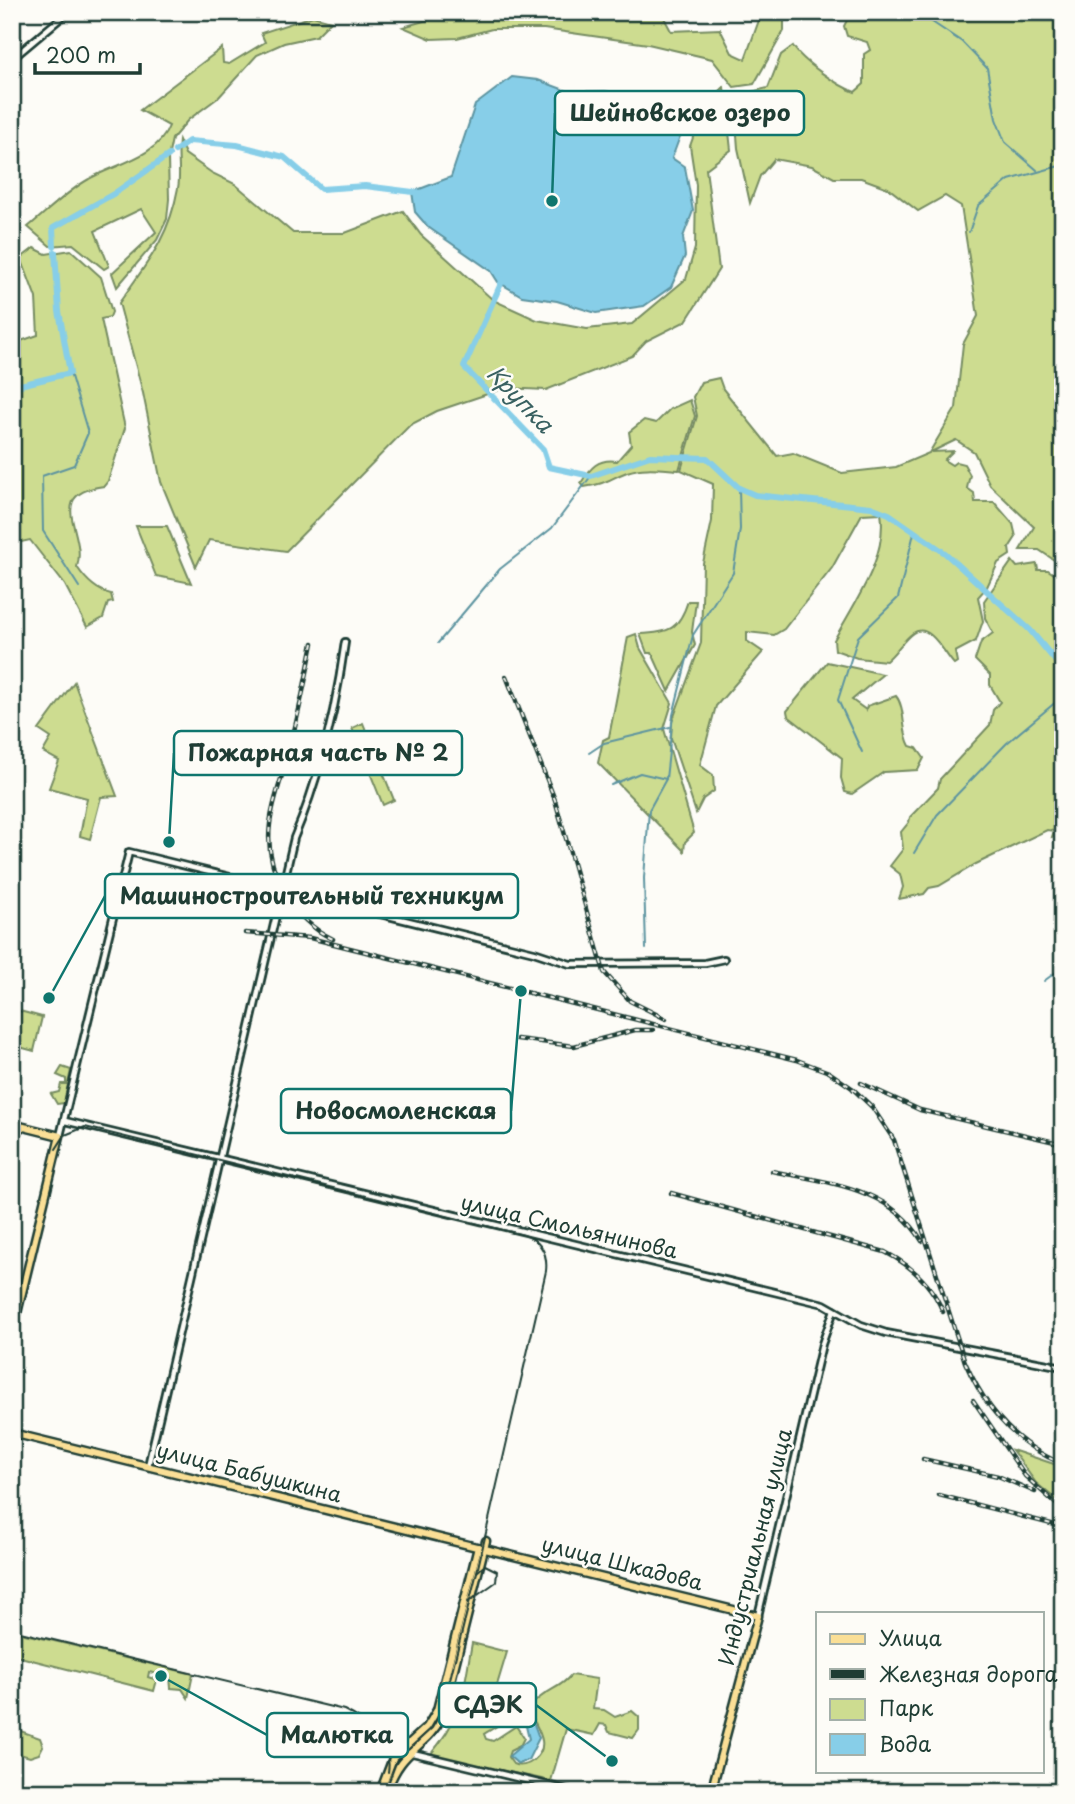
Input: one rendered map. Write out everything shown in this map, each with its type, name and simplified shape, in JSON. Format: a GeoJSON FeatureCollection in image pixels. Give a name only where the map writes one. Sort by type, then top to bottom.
{"type":"FeatureCollection","features":[{"type":"Feature","properties":{"kind":"main road"},"geometry":{"type":"LineString","coordinates":[[12,1125],[60,1136],[12,1334]]}},
{"type":"Feature","properties":{"kind":"main road","name":"улица Бабушкина"},"geometry":{"type":"LineString","coordinates":[[12,1433],[482,1548]]}},
{"type":"Feature","properties":{"kind":"main road"},"geometry":{"type":"LineString","coordinates":[[380,1792],[390,1763],[400,1750],[427,1727],[437,1710],[485,1541]]}},
{"type":"Feature","properties":{"kind":"main road"},"geometry":{"type":"LineString","coordinates":[[387,1792],[396,1767],[433,1730],[444,1711],[482,1548]]}},
{"type":"Feature","properties":{"kind":"main road","name":"улица Шкадова"},"geometry":{"type":"LineString","coordinates":[[482,1548],[758,1616]]}},
{"type":"Feature","properties":{"kind":"main road","name":"Индустриальная улица"},"geometry":{"type":"LineString","coordinates":[[711,1792],[758,1616]]}},
{"type":"Feature","properties":{"kind":"street"},"geometry":{"type":"LineString","coordinates":[[12,60],[68,12]]}},
{"type":"Feature","properties":{"kind":"street"},"geometry":{"type":"LineString","coordinates":[[148,1466],[294,838],[307,807],[338,691],[345,642]]}},
{"type":"Feature","properties":{"kind":"street"},"geometry":{"type":"LineString","coordinates":[[60,1136],[129,852],[523,949],[570,964],[705,963],[724,959]]}},
{"type":"Feature","properties":{"kind":"street","name":"улица Смольянинова"},"geometry":{"type":"LineString","coordinates":[[65,1121],[824,1304],[861,1325],[909,1339],[1063,1367]]}},
{"type":"Feature","properties":{"kind":"street","name":"Индустриальная улица"},"geometry":{"type":"LineString","coordinates":[[758,1616],[822,1344],[834,1310]]}},
{"type":"Feature","properties":{"kind":"street"},"geometry":{"type":"LineString","coordinates":[[400,1750],[576,1792]]}},
{"type":"Feature","properties":{"kind":"green space"},"geometry":{"type":"Polygon","coordinates":[[[455,12],[661,12],[671,31],[720,29],[732,53],[745,59],[762,12],[784,12],[784,31],[754,84],[734,87],[712,59],[648,44],[544,29],[492,29],[457,38],[431,39],[403,27],[455,12]]]}},
{"type":"Feature","properties":{"kind":"green space"},"geometry":{"type":"Polygon","coordinates":[[[851,12],[1063,12],[1063,566],[1039,550],[1020,550],[1034,527],[990,485],[974,452],[956,440],[931,452],[953,451],[944,460],[952,465],[956,462],[964,464],[970,475],[967,488],[974,493],[975,502],[994,502],[1013,524],[1016,537],[1009,548],[1010,555],[998,563],[987,587],[978,597],[983,621],[976,641],[955,652],[957,662],[954,664],[931,635],[919,631],[909,636],[886,661],[857,658],[835,650],[834,640],[868,579],[880,546],[881,513],[862,514],[832,568],[784,629],[774,635],[747,632],[747,641],[763,652],[716,706],[700,765],[713,775],[714,791],[703,799],[696,813],[671,738],[672,722],[701,643],[703,563],[712,521],[713,484],[681,470],[697,416],[693,397],[701,382],[719,378],[723,389],[777,456],[793,453],[842,473],[896,467],[929,453],[956,408],[963,344],[978,316],[961,206],[945,196],[918,211],[888,188],[861,178],[834,178],[812,166],[774,159],[760,176],[750,203],[738,148],[734,96],[768,88],[781,55],[793,46],[821,72],[855,92],[864,84],[864,54],[870,50],[867,42],[847,36],[844,26],[851,12]]]}},
{"type":"Feature","properties":{"kind":"green space"},"geometry":{"type":"Polygon","coordinates":[[[313,16],[331,21],[316,36],[284,43],[257,55],[219,97],[188,120],[172,139],[168,158],[167,219],[157,240],[117,287],[112,273],[156,232],[141,209],[95,231],[109,266],[104,269],[73,244],[50,246],[28,227],[81,184],[156,145],[169,126],[140,110],[222,48],[223,63],[229,64],[265,42],[261,33],[313,16]]]}},
{"type":"Feature","properties":{"kind":"green space"},"geometry":{"type":"Polygon","coordinates":[[[724,87],[731,150],[706,169],[719,269],[686,321],[646,341],[632,356],[546,390],[505,388],[437,411],[410,425],[286,551],[209,540],[196,567],[161,482],[143,393],[119,303],[156,249],[169,221],[179,182],[179,140],[185,154],[212,173],[235,184],[293,233],[345,233],[403,211],[421,235],[493,300],[537,320],[587,329],[632,324],[686,279],[695,248],[696,185],[690,146],[704,107],[724,87]]]}},
{"type":"Feature","properties":{"kind":"green space"},"geometry":{"type":"Polygon","coordinates":[[[34,248],[46,254],[71,250],[101,277],[112,312],[110,317],[101,319],[125,428],[108,481],[104,486],[86,490],[76,497],[72,506],[79,554],[77,567],[92,584],[111,594],[113,602],[108,603],[103,618],[87,627],[65,585],[30,540],[12,544],[12,344],[38,335],[36,298],[21,258],[34,248]]]}},
{"type":"Feature","properties":{"kind":"green space"},"geometry":{"type":"Polygon","coordinates":[[[690,400],[695,416],[679,470],[633,470],[603,483],[584,487],[581,483],[591,469],[605,461],[617,461],[631,445],[629,432],[644,420],[656,423],[670,409],[690,400]]]}},
{"type":"Feature","properties":{"kind":"green space"},"geometry":{"type":"Polygon","coordinates":[[[136,526],[167,526],[191,583],[156,576],[136,526]]]}},
{"type":"Feature","properties":{"kind":"green space"},"geometry":{"type":"Polygon","coordinates":[[[1012,561],[1017,567],[1037,564],[1038,570],[1048,570],[1057,576],[1057,593],[1063,595],[1063,835],[1052,837],[1054,831],[1047,830],[976,864],[939,886],[929,888],[924,894],[899,899],[903,887],[900,874],[890,866],[903,849],[901,832],[910,817],[938,788],[940,779],[990,725],[993,710],[1000,702],[990,685],[990,675],[975,660],[981,642],[993,633],[985,618],[984,601],[1012,561]]]}},
{"type":"Feature","properties":{"kind":"green space"},"geometry":{"type":"Polygon","coordinates":[[[688,601],[696,601],[692,632],[695,645],[669,691],[652,653],[647,653],[640,634],[672,628],[681,618],[688,601]]]}},
{"type":"Feature","properties":{"kind":"green space"},"geometry":{"type":"Polygon","coordinates":[[[636,634],[640,648],[672,703],[664,729],[694,833],[685,842],[684,851],[598,763],[603,740],[609,737],[628,637],[636,634]]]}},
{"type":"Feature","properties":{"kind":"green space"},"geometry":{"type":"Polygon","coordinates":[[[827,662],[883,674],[852,700],[866,710],[867,706],[896,696],[910,746],[917,748],[924,758],[918,770],[884,772],[852,794],[845,792],[841,778],[842,758],[788,716],[787,711],[827,662]]]}},
{"type":"Feature","properties":{"kind":"green space"},"geometry":{"type":"Polygon","coordinates":[[[74,682],[117,796],[101,797],[90,839],[80,836],[87,798],[49,788],[59,761],[43,752],[51,738],[39,730],[74,682]]]}},
{"type":"Feature","properties":{"kind":"green space"},"geometry":{"type":"Polygon","coordinates":[[[363,723],[394,800],[383,805],[352,728],[363,723]]]}},
{"type":"Feature","properties":{"kind":"green space"},"geometry":{"type":"Polygon","coordinates":[[[12,1009],[42,1017],[34,1051],[12,1045],[12,1009]]]}},
{"type":"Feature","properties":{"kind":"green space"},"geometry":{"type":"Polygon","coordinates":[[[62,1067],[71,1070],[64,1103],[57,1104],[51,1094],[59,1092],[61,1084],[66,1084],[66,1079],[57,1075],[62,1067]]]}},
{"type":"Feature","properties":{"kind":"green space"},"geometry":{"type":"Polygon","coordinates":[[[1012,1450],[1063,1467],[1063,1505],[1036,1483],[1012,1450]]]}},
{"type":"Feature","properties":{"kind":"green space"},"geometry":{"type":"Polygon","coordinates":[[[12,1631],[193,1674],[188,1698],[182,1689],[171,1688],[170,1677],[149,1672],[148,1677],[157,1680],[154,1691],[12,1655],[12,1631]]]}},
{"type":"Feature","properties":{"kind":"green space"},"geometry":{"type":"Polygon","coordinates":[[[472,1643],[507,1652],[491,1705],[503,1711],[500,1724],[484,1734],[486,1739],[493,1741],[516,1726],[524,1738],[520,1746],[510,1751],[508,1757],[513,1764],[532,1762],[540,1754],[542,1747],[540,1734],[529,1708],[571,1675],[597,1679],[593,1709],[604,1710],[615,1717],[632,1711],[639,1717],[639,1730],[633,1738],[609,1732],[606,1725],[600,1724],[594,1735],[566,1729],[551,1781],[430,1755],[456,1715],[464,1689],[472,1643]]]}},
{"type":"Feature","properties":{"kind":"green space"},"geometry":{"type":"Polygon","coordinates":[[[12,1728],[40,1738],[43,1746],[39,1754],[30,1757],[12,1752],[12,1728]]]}},
{"type":"Feature","properties":{"kind":"water"},"geometry":{"type":"Polygon","coordinates":[[[512,77],[538,80],[570,92],[605,91],[674,106],[686,120],[672,158],[685,167],[693,211],[683,237],[685,256],[671,287],[644,306],[596,313],[557,301],[522,296],[498,282],[491,271],[428,227],[415,212],[412,192],[451,177],[475,105],[512,77]]]}},
{"type":"Feature","properties":{"kind":"water"},"geometry":{"type":"Polygon","coordinates":[[[531,1716],[539,1738],[528,1760],[518,1764],[509,1756],[529,1739],[525,1722],[531,1716]]]}},
{"type":"Feature","properties":{"kind":"waterway"},"geometry":{"type":"LineString","coordinates":[[926,18],[962,42],[987,68],[996,119],[1005,142],[1037,170]]}},
{"type":"Feature","properties":{"kind":"waterway","name":"Крупка"},"geometry":{"type":"LineString","coordinates":[[175,151],[189,141],[237,145],[284,157],[321,189],[365,186],[421,193]]}},
{"type":"Feature","properties":{"kind":"waterway","name":"Крупка"},"geometry":{"type":"LineString","coordinates":[[54,246],[53,228],[115,193],[169,155]]}},
{"type":"Feature","properties":{"kind":"waterway"},"geometry":{"type":"LineString","coordinates":[[969,232],[978,206],[1009,180],[1063,165]]}},
{"type":"Feature","properties":{"kind":"waterway","name":"Крупка"},"geometry":{"type":"LineString","coordinates":[[12,387],[70,373],[59,311],[55,252]]}},
{"type":"Feature","properties":{"kind":"waterway","name":"Крупка"},"geometry":{"type":"LineString","coordinates":[[503,279],[464,367],[543,449],[549,467],[591,476],[650,456],[707,458],[739,488],[755,495],[871,507],[889,514],[945,553],[1030,630],[1063,670]]}},
{"type":"Feature","properties":{"kind":"waterway"},"geometry":{"type":"LineString","coordinates":[[70,373],[88,433],[74,465],[42,476],[43,531],[79,587]]}},
{"type":"Feature","properties":{"kind":"waterway"},"geometry":{"type":"LineString","coordinates":[[438,643],[500,569],[552,528],[591,476]]}},
{"type":"Feature","properties":{"kind":"waterway"},"geometry":{"type":"LineString","coordinates":[[646,949],[644,878],[649,810],[666,779],[673,715],[693,635],[733,573],[740,529],[739,488]]}},
{"type":"Feature","properties":{"kind":"waterway"},"geometry":{"type":"LineString","coordinates":[[862,752],[838,700],[858,637],[898,598],[914,533]]}},
{"type":"Feature","properties":{"kind":"waterway"},"geometry":{"type":"LineString","coordinates":[[914,853],[937,815],[1007,743],[1063,696]]}},
{"type":"Feature","properties":{"kind":"waterway"},"geometry":{"type":"LineString","coordinates":[[589,753],[604,743],[670,727]]}},
{"type":"Feature","properties":{"kind":"waterway"},"geometry":{"type":"LineString","coordinates":[[611,785],[640,773],[666,779]]}},
{"type":"Feature","properties":{"kind":"waterway"},"geometry":{"type":"LineString","coordinates":[[1044,981],[1063,967]]}},
{"type":"Feature","properties":{"kind":"tram line"},"geometry":{"type":"LineString","coordinates":[[56,1149],[65,1135],[85,1127],[524,1235],[542,1248],[546,1271],[442,1711],[432,1728],[397,1760],[385,1792]]}},
{"type":"Feature","properties":{"kind":"tram line"},"geometry":{"type":"LineString","coordinates":[[468,1602],[496,1582],[497,1571],[485,1565],[477,1572]]}},
{"type":"Feature","properties":{"kind":"tram line"},"geometry":{"type":"LineString","coordinates":[[12,1630],[344,1710],[377,1734],[386,1752],[388,1772]]}},
{"type":"Feature","properties":{"kind":"railway"},"geometry":{"type":"LineString","coordinates":[[313,643],[288,757],[274,805],[269,841],[276,876],[293,906],[318,930],[333,939]]}},
{"type":"Feature","properties":{"kind":"railway"},"geometry":{"type":"LineString","coordinates":[[506,676],[555,800],[604,972],[630,1001],[666,1019]]}},
{"type":"Feature","properties":{"kind":"railway"},"geometry":{"type":"LineString","coordinates":[[245,933],[310,938],[797,1060],[829,1072],[852,1088],[872,1107],[894,1140],[965,1362],[982,1395],[1016,1436],[1030,1447],[1063,1464]]}},
{"type":"Feature","properties":{"kind":"railway"},"geometry":{"type":"LineString","coordinates":[[517,1039],[574,1046],[635,1030],[653,1030]]}},
{"type":"Feature","properties":{"kind":"railway"},"geometry":{"type":"LineString","coordinates":[[861,1083],[920,1110],[1063,1144]]}},
{"type":"Feature","properties":{"kind":"railway"},"geometry":{"type":"LineString","coordinates":[[772,1171],[836,1184],[876,1198],[909,1223],[922,1241]]}},
{"type":"Feature","properties":{"kind":"railway"},"geometry":{"type":"LineString","coordinates":[[671,1193],[885,1252],[904,1263],[927,1284],[943,1312]]}},
{"type":"Feature","properties":{"kind":"railway"},"geometry":{"type":"LineString","coordinates":[[973,1400],[1025,1476],[1063,1510]]}},
{"type":"Feature","properties":{"kind":"railway"},"geometry":{"type":"LineString","coordinates":[[923,1459],[998,1476],[1035,1492]]}},
{"type":"Feature","properties":{"kind":"railway"},"geometry":{"type":"LineString","coordinates":[[939,1495],[1063,1527]]}},
{"type":"Feature","properties":{"kind":"place","name":"Шейновское озеро"},"geometry":{"type":"Point","coordinates":[552,201]}},
{"type":"Feature","properties":{"kind":"place","name":"Пожарная часть № 2"},"geometry":{"type":"Point","coordinates":[169,842]}},
{"type":"Feature","properties":{"kind":"place","name":"Новосмоленская"},"geometry":{"type":"Point","coordinates":[521,991]}},
{"type":"Feature","properties":{"kind":"place","name":"Машиностроительный техникум"},"geometry":{"type":"Point","coordinates":[49,998]}},
{"type":"Feature","properties":{"kind":"place","name":"Малютка"},"geometry":{"type":"Point","coordinates":[161,1676]}},
{"type":"Feature","properties":{"kind":"place","name":"СДЭК"},"geometry":{"type":"Point","coordinates":[612,1761]}}]}
